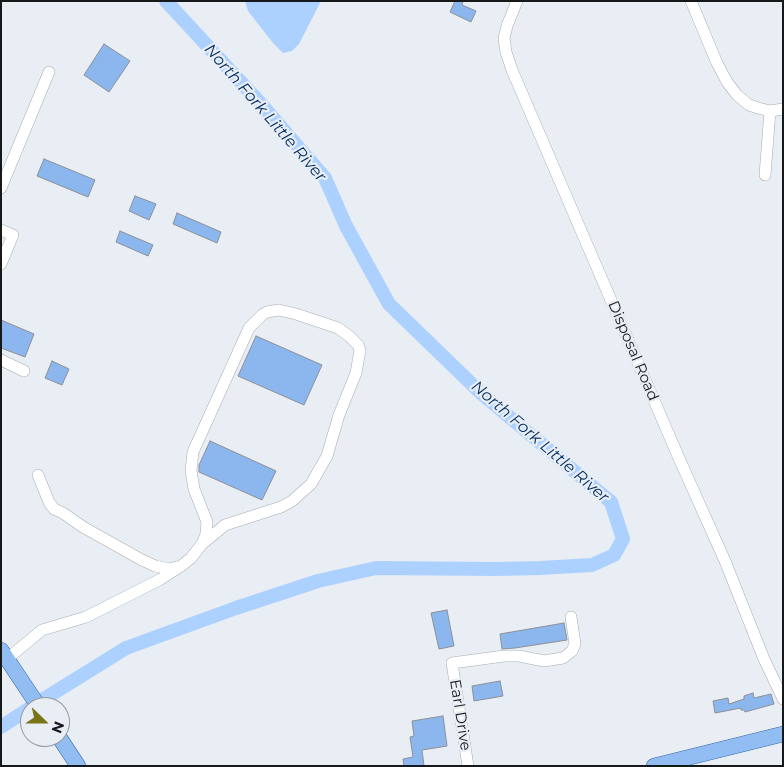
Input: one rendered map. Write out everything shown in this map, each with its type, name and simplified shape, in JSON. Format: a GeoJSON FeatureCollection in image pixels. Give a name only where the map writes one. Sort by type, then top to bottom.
{"type":"FeatureCollection","features":[{"type":"Feature","properties":{"kind":"main road"},"geometry":{"type":"LineString","coordinates":[[4,655],[32,697]]}},
{"type":"Feature","properties":{"kind":"main road"},"geometry":{"type":"LineString","coordinates":[[654,766],[783,734]]}},
{"type":"Feature","properties":{"kind":"main road"},"geometry":{"type":"LineString","coordinates":[[66,747],[78,766]]}},
{"type":"Feature","properties":{"kind":"street","name":"Disposal Road"},"geometry":{"type":"LineString","coordinates":[[517,1],[504,38],[512,70],[725,561],[764,659],[783,699]]}},
{"type":"Feature","properties":{"kind":"street"},"geometry":{"type":"LineString","coordinates":[[691,1],[727,82],[742,100],[750,105],[770,111],[783,109]]}},
{"type":"Feature","properties":{"kind":"street"},"geometry":{"type":"LineString","coordinates":[[1,188],[49,72]]}},
{"type":"Feature","properties":{"kind":"street"},"geometry":{"type":"LineString","coordinates":[[765,175],[770,111]]}},
{"type":"Feature","properties":{"kind":"street"},"geometry":{"type":"LineString","coordinates":[[1,230],[13,235],[1,264]]}},
{"type":"Feature","properties":{"kind":"street"},"geometry":{"type":"LineString","coordinates":[[4,655],[42,630],[86,617],[161,579],[182,566],[202,544],[225,525],[266,513],[292,501],[315,479],[327,456],[339,415],[359,362],[360,350],[358,345],[338,328],[279,310],[262,314],[249,328],[192,457],[190,470],[194,489],[206,522],[206,534],[202,544]]}},
{"type":"Feature","properties":{"kind":"street"},"geometry":{"type":"LineString","coordinates":[[1,360],[24,372]]}},
{"type":"Feature","properties":{"kind":"street"},"geometry":{"type":"LineString","coordinates":[[38,475],[49,502],[54,509],[142,560],[170,569],[182,566]]}},
{"type":"Feature","properties":{"kind":"street","name":"Earl Drive"},"geometry":{"type":"LineString","coordinates":[[468,766],[452,664],[504,656],[551,661],[563,658],[572,651],[575,644],[571,617]]}},
{"type":"Feature","properties":{"kind":"water"},"geometry":{"type":"Polygon","coordinates":[[[245,1],[321,1],[299,44],[292,51],[283,53],[248,11],[245,1]]]}},
{"type":"Feature","properties":{"kind":"building"},"geometry":{"type":"Polygon","coordinates":[[[455,1],[463,1],[462,5],[476,11],[471,22],[450,12],[455,1]]]}},
{"type":"Feature","properties":{"kind":"building"},"geometry":{"type":"Polygon","coordinates":[[[104,44],[130,61],[109,92],[84,75],[104,44]]]}},
{"type":"Feature","properties":{"kind":"building"},"geometry":{"type":"Polygon","coordinates":[[[44,159],[95,180],[88,197],[37,176],[44,159]]]}},
{"type":"Feature","properties":{"kind":"building"},"geometry":{"type":"Polygon","coordinates":[[[135,196],[156,204],[149,220],[129,211],[135,196]]]}},
{"type":"Feature","properties":{"kind":"building"},"geometry":{"type":"Polygon","coordinates":[[[177,213],[221,232],[217,243],[173,224],[177,213]]]}},
{"type":"Feature","properties":{"kind":"building"},"geometry":{"type":"Polygon","coordinates":[[[120,231],[153,245],[148,256],[116,242],[120,231]]]}},
{"type":"Feature","properties":{"kind":"building"},"geometry":{"type":"Polygon","coordinates":[[[1,320],[34,334],[25,357],[1,348],[1,320]]]}},
{"type":"Feature","properties":{"kind":"building"},"geometry":{"type":"Polygon","coordinates":[[[256,336],[322,365],[304,405],[238,376],[256,336]]]}},
{"type":"Feature","properties":{"kind":"building"},"geometry":{"type":"Polygon","coordinates":[[[52,361],[69,369],[62,385],[45,378],[52,361]]]}},
{"type":"Feature","properties":{"kind":"building"},"geometry":{"type":"Polygon","coordinates":[[[210,441],[276,471],[262,500],[199,472],[199,465],[210,441]]]}},
{"type":"Feature","properties":{"kind":"building"},"geometry":{"type":"Polygon","coordinates":[[[447,610],[454,646],[439,649],[431,613],[447,610]]]}},
{"type":"Feature","properties":{"kind":"building"},"geometry":{"type":"Polygon","coordinates":[[[564,623],[567,640],[502,649],[500,634],[564,623]]]}},
{"type":"Feature","properties":{"kind":"building"},"geometry":{"type":"Polygon","coordinates":[[[500,681],[503,696],[474,701],[472,686],[500,681]]]}},
{"type":"Feature","properties":{"kind":"building"},"geometry":{"type":"Polygon","coordinates":[[[753,693],[754,698],[771,694],[774,704],[745,712],[741,708],[715,713],[713,701],[728,698],[729,704],[744,699],[744,696],[753,693]]]}},
{"type":"Feature","properties":{"kind":"building"},"geometry":{"type":"Polygon","coordinates":[[[443,716],[447,746],[422,750],[424,766],[404,766],[403,759],[413,757],[410,737],[414,736],[412,721],[443,716]]]}},
{"type":"Feature","properties":{"kind":"waterway","name":"North Fork Little River"},"geometry":{"type":"LineString","coordinates":[[47,697],[126,648],[236,608],[318,581],[376,568],[495,569],[592,565],[614,555],[623,539],[611,502],[482,394],[389,304],[346,226],[325,178],[262,105],[166,1]]}},
{"type":"Feature","properties":{"kind":"waterway","name":"North Fork Little River"},"geometry":{"type":"LineString","coordinates":[[1,727],[20,715]]}}]}
